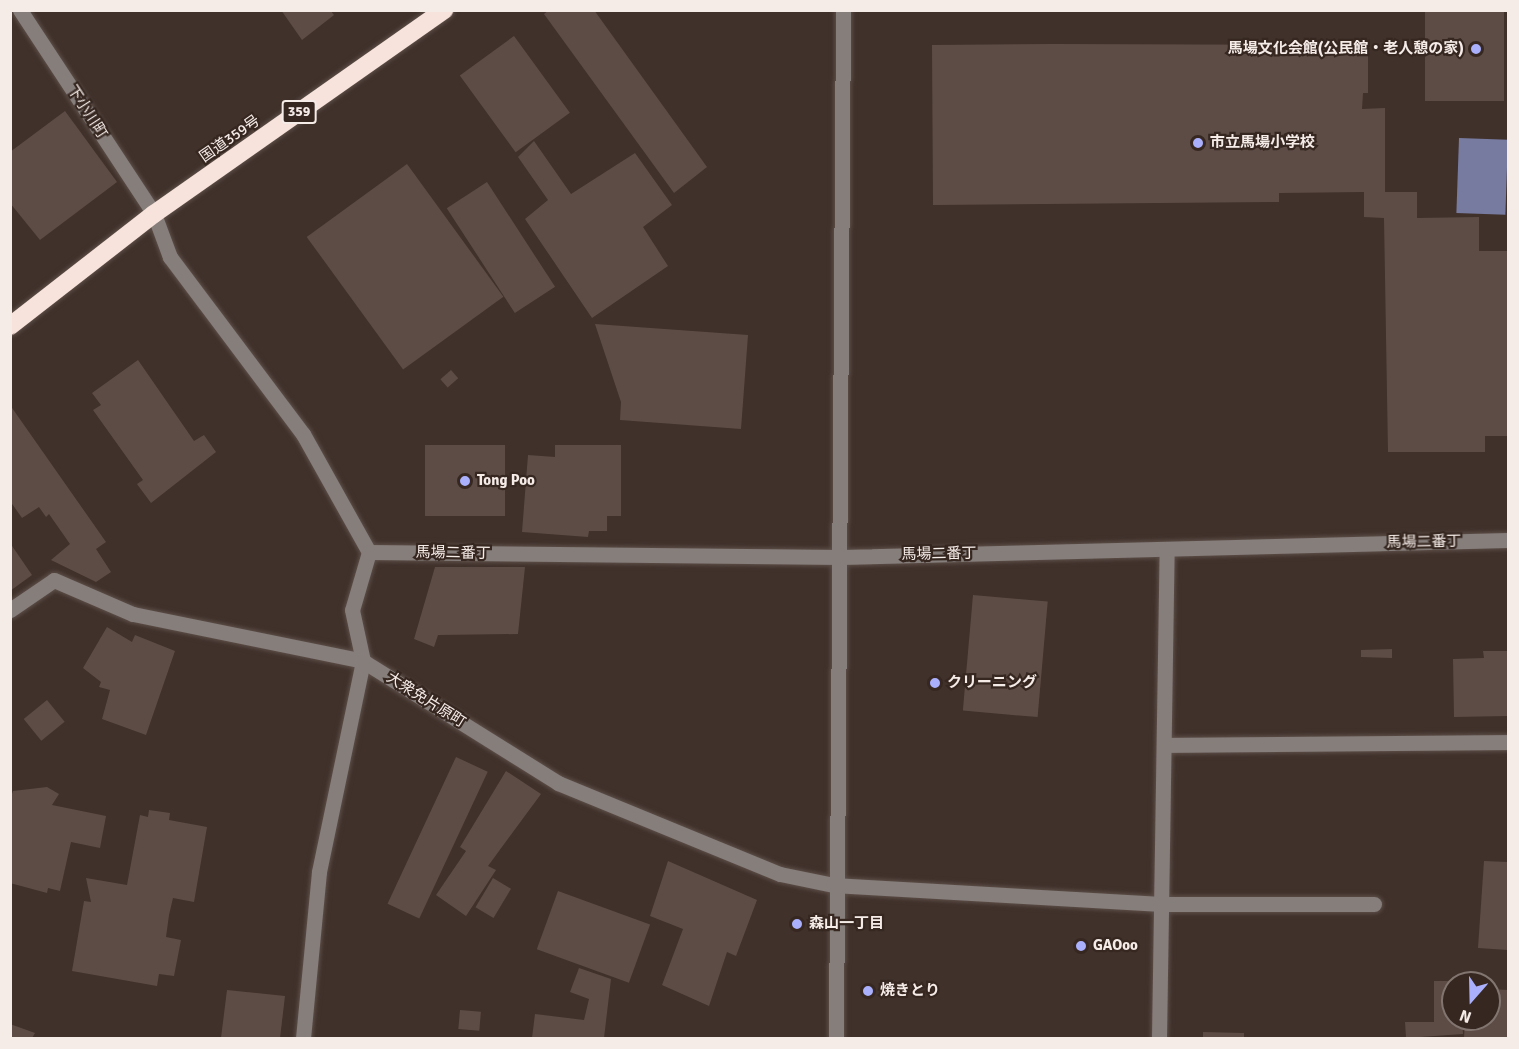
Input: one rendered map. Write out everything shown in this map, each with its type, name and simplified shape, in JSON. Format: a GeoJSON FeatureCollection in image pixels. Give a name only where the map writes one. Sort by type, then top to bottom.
{"type":"FeatureCollection","features":[{"type":"Feature","properties":{"kind":"highway","name":"国道359号"},"geometry":{"type":"LineString","coordinates":[[154,214],[444,10]]}},
{"type":"Feature","properties":{"kind":"highway","name":"359"},"geometry":{"type":"LineString","coordinates":[[10,326],[154,214]]}},
{"type":"Feature","properties":{"kind":"street","name":"下小川町"},"geometry":{"type":"LineString","coordinates":[[20,10],[154,214],[170,257],[303,434],[369,552]]}},
{"type":"Feature","properties":{"kind":"street"},"geometry":{"type":"LineString","coordinates":[[836,1038],[833,885],[841,557],[843,10]]}},
{"type":"Feature","properties":{"kind":"street","name":"馬場二番丁"},"geometry":{"type":"LineString","coordinates":[[369,552],[841,557],[1509,540]]}},
{"type":"Feature","properties":{"kind":"street"},"geometry":{"type":"LineString","coordinates":[[1159,1038],[1167,549]]}},
{"type":"Feature","properties":{"kind":"street"},"geometry":{"type":"LineString","coordinates":[[303,1038],[319,872],[363,661],[352,610],[369,552]]}},
{"type":"Feature","properties":{"kind":"street","name":"大衆免片原町"},"geometry":{"type":"LineString","coordinates":[[10,610],[54,580],[133,614],[363,661],[558,783],[780,874],[833,885],[1161,904],[1374,904]]}},
{"type":"Feature","properties":{"kind":"street"},"geometry":{"type":"LineString","coordinates":[[1164,745],[1509,742]]}},
{"type":"Feature","properties":{"kind":"water"},"geometry":{"type":"Polygon","coordinates":[[[1459,138],[1508,140],[1505,215],[1456,213],[1459,138]]]}},
{"type":"Feature","properties":{"kind":"building"},"geometry":{"type":"Polygon","coordinates":[[[281,10],[330,10],[334,15],[302,40],[281,10]]]}},
{"type":"Feature","properties":{"kind":"building"},"geometry":{"type":"Polygon","coordinates":[[[549,10],[594,10],[707,167],[674,193],[544,14],[549,10]]]}},
{"type":"Feature","properties":{"kind":"building"},"geometry":{"type":"Polygon","coordinates":[[[1425,10],[1504,10],[1504,101],[1425,101],[1425,10]]]}},
{"type":"Feature","properties":{"kind":"building"},"geometry":{"type":"Polygon","coordinates":[[[514,36],[570,113],[516,152],[460,75],[514,36]]]}},
{"type":"Feature","properties":{"kind":"building"},"geometry":{"type":"Polygon","coordinates":[[[932,45],[1368,45],[1368,93],[1363,93],[1362,109],[1385,108],[1385,192],[1417,192],[1417,218],[1479,217],[1479,251],[1508,251],[1508,436],[1485,436],[1485,452],[1388,452],[1384,218],[1364,217],[1364,192],[1279,193],[1279,202],[933,205],[932,45]]]}},
{"type":"Feature","properties":{"kind":"building"},"geometry":{"type":"Polygon","coordinates":[[[65,111],[117,182],[40,240],[10,203],[10,152],[65,111]]]}},
{"type":"Feature","properties":{"kind":"building"},"geometry":{"type":"Polygon","coordinates":[[[534,141],[571,194],[635,153],[672,205],[643,227],[668,266],[592,318],[525,219],[548,200],[518,157],[534,141]]]}},
{"type":"Feature","properties":{"kind":"building"},"geometry":{"type":"Polygon","coordinates":[[[407,164],[503,297],[403,370],[307,237],[407,164]]]}},
{"type":"Feature","properties":{"kind":"building"},"geometry":{"type":"Polygon","coordinates":[[[487,182],[555,287],[515,313],[447,208],[487,182]]]}},
{"type":"Feature","properties":{"kind":"building"},"geometry":{"type":"Polygon","coordinates":[[[595,324],[748,335],[741,429],[620,420],[621,402],[595,324]]]}},
{"type":"Feature","properties":{"kind":"building"},"geometry":{"type":"Polygon","coordinates":[[[138,360],[194,441],[204,435],[216,452],[151,503],[137,484],[143,480],[93,410],[101,405],[92,393],[138,360]]]}},
{"type":"Feature","properties":{"kind":"building"},"geometry":{"type":"Polygon","coordinates":[[[451,370],[458,378],[448,387],[440,379],[451,370]]]}},
{"type":"Feature","properties":{"kind":"building"},"geometry":{"type":"Polygon","coordinates":[[[10,405],[106,542],[96,549],[111,572],[96,582],[51,560],[70,544],[49,514],[46,517],[39,507],[22,518],[10,501],[10,405]]]}},
{"type":"Feature","properties":{"kind":"building","name":"Tong Poo"},"geometry":{"type":"Polygon","coordinates":[[[425,445],[505,445],[505,516],[425,516],[425,445]]]}},
{"type":"Feature","properties":{"kind":"building"},"geometry":{"type":"Polygon","coordinates":[[[555,445],[621,445],[621,516],[607,516],[607,531],[589,531],[588,537],[522,532],[528,455],[555,457],[555,445]]]}},
{"type":"Feature","properties":{"kind":"building"},"geometry":{"type":"Polygon","coordinates":[[[10,543],[32,575],[10,591],[10,543]]]}},
{"type":"Feature","properties":{"kind":"building"},"geometry":{"type":"Polygon","coordinates":[[[435,567],[525,567],[518,634],[438,635],[434,647],[414,639],[435,567]]]}},
{"type":"Feature","properties":{"kind":"building"},"geometry":{"type":"Polygon","coordinates":[[[973,595],[1048,602],[1038,717],[963,711],[973,595]]]}},
{"type":"Feature","properties":{"kind":"building"},"geometry":{"type":"Polygon","coordinates":[[[107,627],[132,642],[135,635],[175,651],[146,735],[102,719],[110,690],[99,687],[101,682],[83,668],[107,627]]]}},
{"type":"Feature","properties":{"kind":"building"},"geometry":{"type":"Polygon","coordinates":[[[1392,649],[1392,658],[1361,657],[1361,650],[1392,649]]]}},
{"type":"Feature","properties":{"kind":"building"},"geometry":{"type":"Polygon","coordinates":[[[1483,651],[1508,651],[1508,716],[1454,717],[1453,659],[1484,658],[1483,651]]]}},
{"type":"Feature","properties":{"kind":"building"},"geometry":{"type":"Polygon","coordinates":[[[47,700],[65,722],[41,741],[24,719],[47,700]]]}},
{"type":"Feature","properties":{"kind":"building"},"geometry":{"type":"Polygon","coordinates":[[[456,757],[488,772],[419,919],[388,904],[456,757]]]}},
{"type":"Feature","properties":{"kind":"building"},"geometry":{"type":"Polygon","coordinates":[[[506,771],[541,794],[488,866],[496,870],[466,916],[436,895],[466,851],[460,847],[506,771]]]}},
{"type":"Feature","properties":{"kind":"building"},"geometry":{"type":"Polygon","coordinates":[[[47,787],[59,794],[52,805],[106,816],[100,848],[71,842],[60,891],[48,888],[47,893],[10,883],[10,799],[13,791],[47,787]]]}},
{"type":"Feature","properties":{"kind":"building"},"geometry":{"type":"Polygon","coordinates":[[[149,810],[170,813],[169,820],[207,827],[194,902],[173,898],[169,915],[166,937],[181,940],[174,976],[159,974],[157,986],[72,971],[84,901],[91,902],[86,878],[127,885],[140,815],[148,817],[149,810]]]}},
{"type":"Feature","properties":{"kind":"building"},"geometry":{"type":"Polygon","coordinates":[[[668,861],[757,900],[736,956],[727,952],[709,1006],[662,985],[683,929],[650,916],[668,861]]]}},
{"type":"Feature","properties":{"kind":"building"},"geometry":{"type":"Polygon","coordinates":[[[1484,861],[1508,862],[1508,950],[1478,948],[1484,861]]]}},
{"type":"Feature","properties":{"kind":"building"},"geometry":{"type":"Polygon","coordinates":[[[493,878],[511,889],[493,918],[475,907],[493,878]]]}},
{"type":"Feature","properties":{"kind":"building"},"geometry":{"type":"Polygon","coordinates":[[[558,891],[650,925],[629,983],[537,949],[558,891]]]}},
{"type":"Feature","properties":{"kind":"building"},"geometry":{"type":"Polygon","coordinates":[[[579,968],[611,979],[604,1038],[532,1038],[535,1014],[584,1020],[589,999],[570,992],[579,968]]]}},
{"type":"Feature","properties":{"kind":"building"},"geometry":{"type":"Polygon","coordinates":[[[1434,981],[1441,981],[1441,1031],[1463,1031],[1463,1034],[1406,1038],[1405,1022],[1434,1022],[1434,981]]]}},
{"type":"Feature","properties":{"kind":"building"},"geometry":{"type":"Polygon","coordinates":[[[227,990],[285,996],[280,1038],[221,1038],[227,990]]]}},
{"type":"Feature","properties":{"kind":"building"},"geometry":{"type":"Polygon","coordinates":[[[1501,990],[1508,990],[1508,1038],[1464,1038],[1464,1031],[1501,1031],[1501,990]]]}},
{"type":"Feature","properties":{"kind":"building"},"geometry":{"type":"Polygon","coordinates":[[[460,1010],[481,1012],[479,1031],[458,1029],[460,1010]]]}},
{"type":"Feature","properties":{"kind":"building"},"geometry":{"type":"Polygon","coordinates":[[[10,1024],[35,1033],[32,1038],[10,1038],[10,1024]]]}},
{"type":"Feature","properties":{"kind":"building"},"geometry":{"type":"Polygon","coordinates":[[[1203,1032],[1244,1033],[1244,1038],[1203,1038],[1203,1032]]]}},
{"type":"Feature","properties":{"kind":"place","name":"馬場文化会館(公民館・老人憩の家)"},"geometry":{"type":"Point","coordinates":[1476,49]}},
{"type":"Feature","properties":{"kind":"place","name":"市立馬場小学校"},"geometry":{"type":"Point","coordinates":[1198,143]}},
{"type":"Feature","properties":{"kind":"place","name":"Tong Poo"},"geometry":{"type":"Point","coordinates":[465,481]}},
{"type":"Feature","properties":{"kind":"place","name":"クリーニング"},"geometry":{"type":"Point","coordinates":[935,683]}},
{"type":"Feature","properties":{"kind":"place","name":"森山一丁目"},"geometry":{"type":"Point","coordinates":[797,924]}},
{"type":"Feature","properties":{"kind":"place","name":"GAOoo"},"geometry":{"type":"Point","coordinates":[1081,946]}},
{"type":"Feature","properties":{"kind":"place","name":"焼きとり"},"geometry":{"type":"Point","coordinates":[868,991]}}]}
